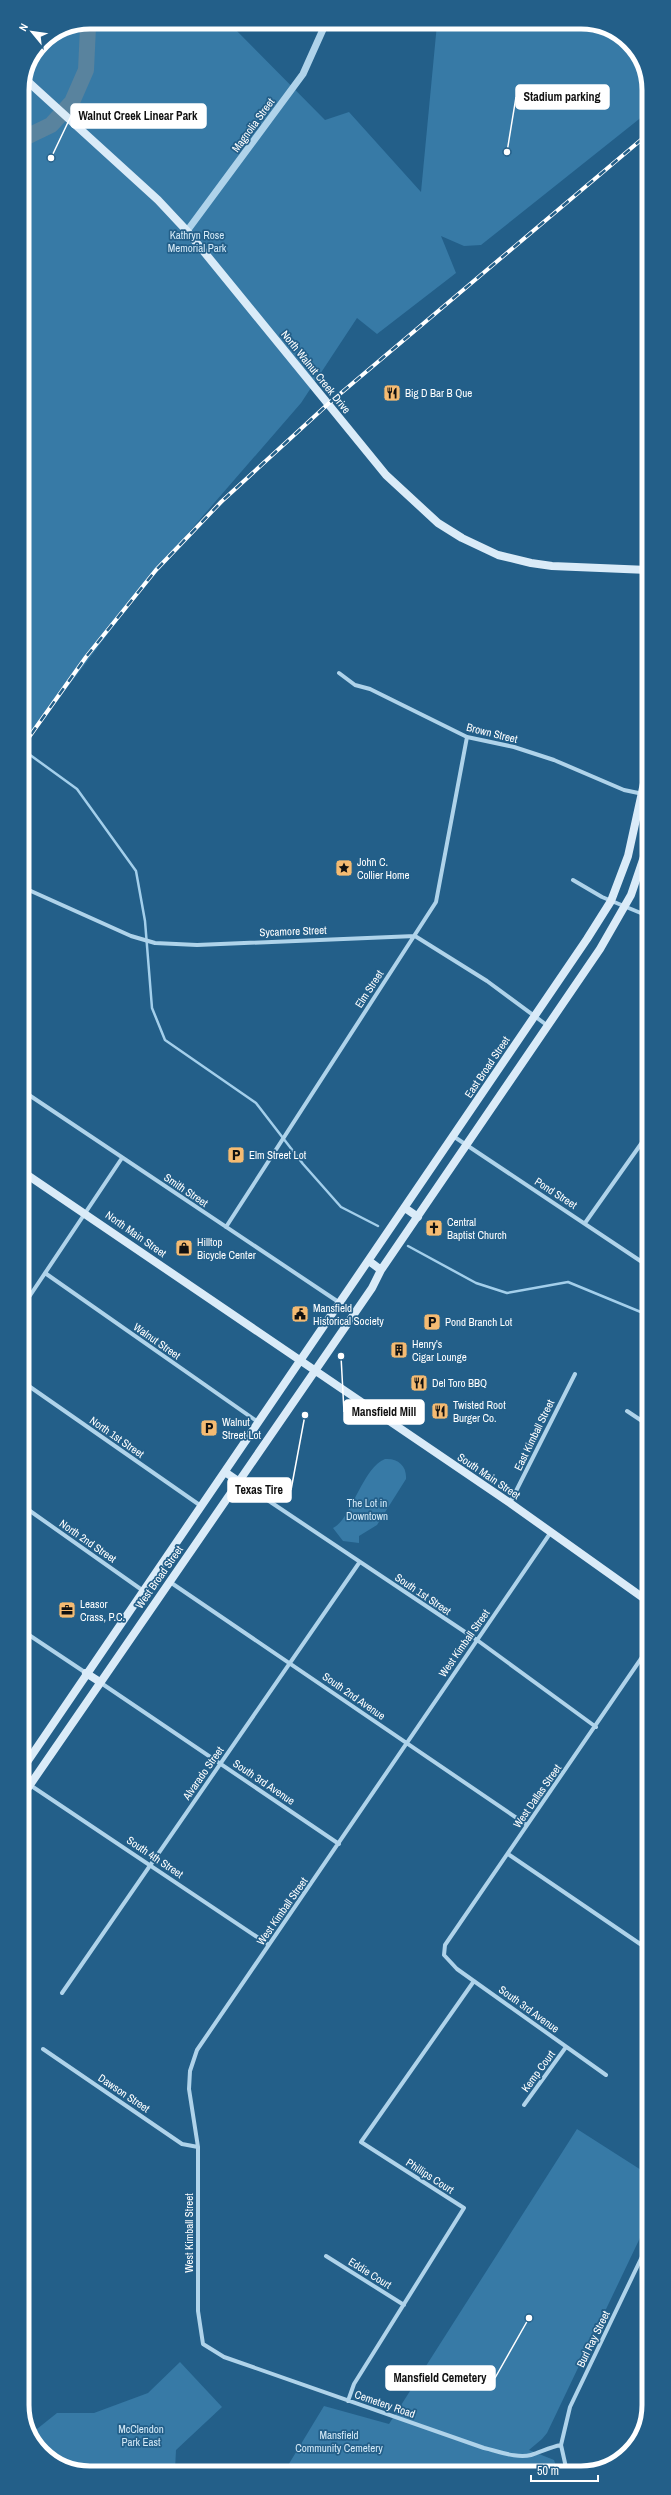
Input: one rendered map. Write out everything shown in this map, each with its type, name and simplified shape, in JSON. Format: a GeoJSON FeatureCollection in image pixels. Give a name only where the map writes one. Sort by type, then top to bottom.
{"type":"FeatureCollection","features":[{"type":"Feature","properties":{"kind":"main road","name":"North Walnut Creek Drive"},"geometry":{"type":"LineString","coordinates":[[30,83],[158,200],[187,231],[386,475],[438,523],[462,538],[498,555],[531,563],[552,566],[642,570]]}},
{"type":"Feature","properties":{"kind":"main road","name":"East Broad Street"},"geometry":{"type":"LineString","coordinates":[[300,1361],[454,1136],[611,900],[628,856],[642,805]]}},
{"type":"Feature","properties":{"kind":"main road"},"geometry":{"type":"LineString","coordinates":[[314,1371],[372,1288],[381,1270],[600,949],[624,907],[642,866]]}},
{"type":"Feature","properties":{"kind":"main road","name":"North Main Street"},"geometry":{"type":"LineString","coordinates":[[29,1176],[86,1213],[314,1371]]}},
{"type":"Feature","properties":{"kind":"main road"},"geometry":{"type":"LineString","coordinates":[[405,1208],[418,1217]]}},
{"type":"Feature","properties":{"kind":"main road"},"geometry":{"type":"LineString","coordinates":[[368,1261],[381,1270]]}},
{"type":"Feature","properties":{"kind":"main road","name":"West Broad Street"},"geometry":{"type":"LineString","coordinates":[[29,1759],[142,1590],[225,1472],[300,1361]]}},
{"type":"Feature","properties":{"kind":"main road","name":"West Broad Street"},"geometry":{"type":"LineString","coordinates":[[30,1784],[314,1371]]}},
{"type":"Feature","properties":{"kind":"main road","name":"South Main Street"},"geometry":{"type":"LineString","coordinates":[[314,1371],[510,1503],[642,1598]]}},
{"type":"Feature","properties":{"kind":"main road"},"geometry":{"type":"LineString","coordinates":[[225,1472],[238,1481]]}},
{"type":"Feature","properties":{"kind":"main road"},"geometry":{"type":"LineString","coordinates":[[86,1673],[100,1682]]}},
{"type":"Feature","properties":{"kind":"street","name":"Magnolia Street"},"geometry":{"type":"LineString","coordinates":[[187,231],[303,74],[324,29]]}},
{"type":"Feature","properties":{"kind":"street","name":"Brown Street"},"geometry":{"type":"LineString","coordinates":[[339,673],[355,685],[370,689],[467,737],[514,747],[554,760],[624,790],[642,793]]}},
{"type":"Feature","properties":{"kind":"street","name":"Elm Street"},"geometry":{"type":"LineString","coordinates":[[226,1227],[436,902],[443,875],[467,737]]}},
{"type":"Feature","properties":{"kind":"street"},"geometry":{"type":"LineString","coordinates":[[573,880],[624,907],[642,914]]}},
{"type":"Feature","properties":{"kind":"street","name":"Sycamore Street"},"geometry":{"type":"LineString","coordinates":[[29,890],[125,934],[170,944],[415,936]]}},
{"type":"Feature","properties":{"kind":"street"},"geometry":{"type":"LineString","coordinates":[[415,936],[487,981],[548,1026]]}},
{"type":"Feature","properties":{"kind":"street","name":"Smith Street"},"geometry":{"type":"LineString","coordinates":[[29,1095],[340,1303]]}},
{"type":"Feature","properties":{"kind":"street","name":"Pond Street"},"geometry":{"type":"LineString","coordinates":[[454,1136],[466,1146],[586,1223],[642,1262]]}},
{"type":"Feature","properties":{"kind":"street"},"geometry":{"type":"LineString","coordinates":[[586,1223],[642,1143]]}},
{"type":"Feature","properties":{"kind":"street"},"geometry":{"type":"LineString","coordinates":[[29,1297],[122,1158]]}},
{"type":"Feature","properties":{"kind":"street","name":"Walnut Street"},"geometry":{"type":"LineString","coordinates":[[45,1274],[259,1422]]}},
{"type":"Feature","properties":{"kind":"street","name":"East Kimball Street"},"geometry":{"type":"LineString","coordinates":[[510,1503],[575,1374]]}},
{"type":"Feature","properties":{"kind":"street","name":"North 1st Street"},"geometry":{"type":"LineString","coordinates":[[29,1386],[201,1506]]}},
{"type":"Feature","properties":{"kind":"street"},"geometry":{"type":"LineString","coordinates":[[627,1411],[642,1422]]}},
{"type":"Feature","properties":{"kind":"street","name":"South 1st Street"},"geometry":{"type":"LineString","coordinates":[[238,1481],[359,1563],[477,1640],[596,1726]]}},
{"type":"Feature","properties":{"kind":"street","name":"North 2nd Street"},"geometry":{"type":"LineString","coordinates":[[29,1510],[142,1590]]}},
{"type":"Feature","properties":{"kind":"street","name":"West Kimball Street"},"geometry":{"type":"LineString","coordinates":[[206,2347],[203,2344],[200,2334],[198,2311],[198,2148],[189,2089],[190,2071],[197,2050],[339,1844],[550,1532]]}},
{"type":"Feature","properties":{"kind":"street","name":"Alvarado Street"},"geometry":{"type":"LineString","coordinates":[[62,1993],[359,1563]]}},
{"type":"Feature","properties":{"kind":"street","name":"South 2nd Avenue"},"geometry":{"type":"LineString","coordinates":[[170,1582],[527,1825]]}},
{"type":"Feature","properties":{"kind":"street"},"geometry":{"type":"LineString","coordinates":[[29,1635],[86,1673]]}},
{"type":"Feature","properties":{"kind":"street","name":"West Dallas Street"},"geometry":{"type":"LineString","coordinates":[[444,1955],[445,1945],[452,1934],[642,1657]]}},
{"type":"Feature","properties":{"kind":"street","name":"South 3rd Avenue"},"geometry":{"type":"LineString","coordinates":[[100,1682],[339,1844]]}},
{"type":"Feature","properties":{"kind":"street","name":"South 4th Street"},"geometry":{"type":"LineString","coordinates":[[30,1784],[269,1945]]}},
{"type":"Feature","properties":{"kind":"street"},"geometry":{"type":"LineString","coordinates":[[508,1854],[642,1945]]}},
{"type":"Feature","properties":{"kind":"street","name":"South 3rd Avenue"},"geometry":{"type":"LineString","coordinates":[[444,1955],[453,1966],[606,2075]]}},
{"type":"Feature","properties":{"kind":"street","name":"Phillips Court"},"geometry":{"type":"LineString","coordinates":[[348,2401],[354,2384],[464,2208],[361,2142],[474,1981]]}},
{"type":"Feature","properties":{"kind":"street","name":"Kemp Court"},"geometry":{"type":"LineString","coordinates":[[524,2105],[566,2047]]}},
{"type":"Feature","properties":{"kind":"street","name":"Dawson Street"},"geometry":{"type":"LineString","coordinates":[[43,2049],[182,2144],[198,2148]]}},
{"type":"Feature","properties":{"kind":"street","name":"Eddie Court"},"geometry":{"type":"LineString","coordinates":[[326,2256],[404,2305]]}},
{"type":"Feature","properties":{"kind":"street","name":"Burl Ray Street"},"geometry":{"type":"LineString","coordinates":[[561,2445],[570,2407],[642,2257]]}},
{"type":"Feature","properties":{"kind":"street","name":"Cemetery Road"},"geometry":{"type":"LineString","coordinates":[[206,2347],[224,2356],[484,2448],[518,2456],[530,2455],[543,2449],[561,2445]]}},
{"type":"Feature","properties":{"kind":"street"},"geometry":{"type":"LineString","coordinates":[[561,2445],[566,2466]]}},
{"type":"Feature","properties":{"kind":"green space","name":"Kathryn Rose Memorial Park"},"geometry":{"type":"Polygon","coordinates":[[[235,29],[325,120],[349,112],[421,192],[437,29],[593,30],[615,39],[627,50],[634,60],[641,78],[642,117],[481,245],[464,246],[441,236],[456,273],[377,334],[357,318],[301,403],[156,570],[29,738],[29,90],[30,78],[42,53],[52,52],[52,43],[56,39],[78,30],[235,29]]]}},
{"type":"Feature","properties":{"kind":"green space","name":"The Lot in Downtown"},"geometry":{"type":"Polygon","coordinates":[[[385,1459],[398,1461],[405,1470],[406,1479],[377,1525],[359,1536],[359,1543],[343,1541],[333,1528],[345,1515],[370,1472],[377,1464],[385,1459]]]}},
{"type":"Feature","properties":{"kind":"green space","name":"Mansfield Community Cemetery"},"geometry":{"type":"Polygon","coordinates":[[[577,2129],[642,2171],[642,2234],[547,2433],[529,2450],[554,2460],[556,2466],[288,2466],[324,2406],[389,2424],[577,2129]]]}},
{"type":"Feature","properties":{"kind":"green space","name":"McClendon Park East"},"geometry":{"type":"Polygon","coordinates":[[[180,2362],[222,2407],[176,2450],[175,2466],[86,2466],[74,2464],[60,2458],[50,2451],[35,2431],[57,2413],[94,2413],[148,2393],[180,2362]]]}},
{"type":"Feature","properties":{"kind":"waterway"},"geometry":{"type":"LineString","coordinates":[[29,136],[51,125],[72,102],[86,70],[88,29]]}},
{"type":"Feature","properties":{"kind":"waterway"},"geometry":{"type":"LineString","coordinates":[[29,754],[77,789],[136,871],[145,921],[152,1008],[165,1040],[256,1103],[303,1164],[341,1207],[378,1226]]}},
{"type":"Feature","properties":{"kind":"waterway"},"geometry":{"type":"LineString","coordinates":[[408,1246],[476,1283],[507,1293],[568,1282],[642,1313]]}},
{"type":"Feature","properties":{"kind":"railway"},"geometry":{"type":"LineString","coordinates":[[29,737],[86,657],[156,570],[221,502],[328,404],[642,139]]}},
{"type":"Feature","properties":{"kind":"place","name":"Stadium parking"},"geometry":{"type":"Point","coordinates":[507,152]}},
{"type":"Feature","properties":{"kind":"place","name":"Walnut Creek Linear Park"},"geometry":{"type":"Point","coordinates":[51,158]}},
{"type":"Feature","properties":{"kind":"place","name":"Big D Bar B Que"},"geometry":{"type":"Point","coordinates":[392,393]}},
{"type":"Feature","properties":{"kind":"place","name":"John C. Collier Home"},"geometry":{"type":"Point","coordinates":[344,868]}},
{"type":"Feature","properties":{"kind":"place","name":"Elm Street Lot"},"geometry":{"type":"Point","coordinates":[236,1155]}},
{"type":"Feature","properties":{"kind":"place","name":"Central Baptist Church"},"geometry":{"type":"Point","coordinates":[434,1228]}},
{"type":"Feature","properties":{"kind":"place","name":"Hilltop Bicycle Center"},"geometry":{"type":"Point","coordinates":[184,1248]}},
{"type":"Feature","properties":{"kind":"place","name":"Mansfield Historical Society"},"geometry":{"type":"Point","coordinates":[300,1314]}},
{"type":"Feature","properties":{"kind":"place","name":"Pond Branch Lot"},"geometry":{"type":"Point","coordinates":[432,1322]}},
{"type":"Feature","properties":{"kind":"place","name":"Henry's Cigar Lounge"},"geometry":{"type":"Point","coordinates":[399,1350]}},
{"type":"Feature","properties":{"kind":"place","name":"Mansfield Mill"},"geometry":{"type":"Point","coordinates":[341,1356]}},
{"type":"Feature","properties":{"kind":"place","name":"Del Toro BBQ"},"geometry":{"type":"Point","coordinates":[419,1383]}},
{"type":"Feature","properties":{"kind":"place","name":"Twisted Root Burger Co."},"geometry":{"type":"Point","coordinates":[440,1411]}},
{"type":"Feature","properties":{"kind":"place","name":"Texas Tire"},"geometry":{"type":"Point","coordinates":[305,1415]}},
{"type":"Feature","properties":{"kind":"place","name":"Walnut Street Lot"},"geometry":{"type":"Point","coordinates":[209,1428]}},
{"type":"Feature","properties":{"kind":"place","name":"Leasor Crass, P.C."},"geometry":{"type":"Point","coordinates":[67,1610]}},
{"type":"Feature","properties":{"kind":"place","name":"Mansfield Cemetery"},"geometry":{"type":"Point","coordinates":[529,2318]}}]}
